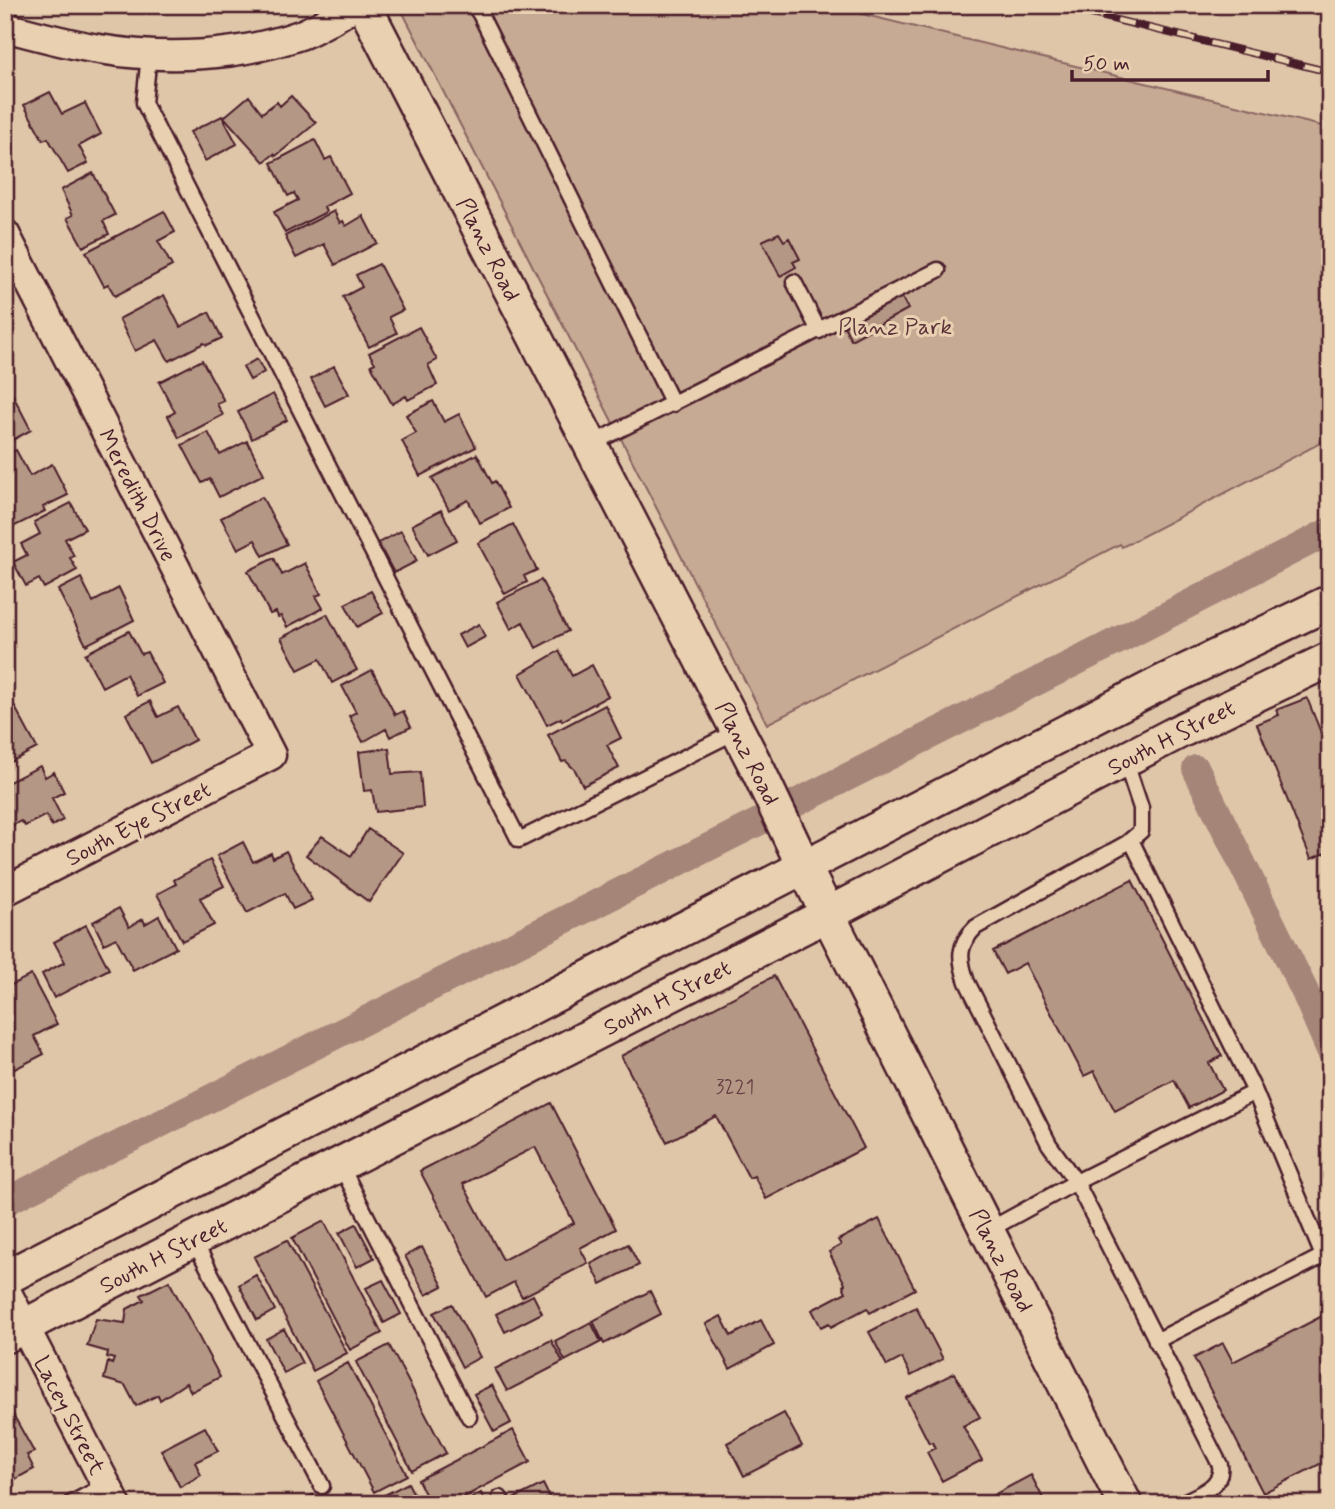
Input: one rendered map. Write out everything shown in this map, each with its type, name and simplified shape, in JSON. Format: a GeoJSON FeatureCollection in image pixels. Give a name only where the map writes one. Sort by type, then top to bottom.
{"type":"FeatureCollection","features":[{"type":"Feature","properties":{"kind":"street"},"geometry":{"type":"LineString","coordinates":[[5,27],[98,49],[149,55],[200,54],[251,48],[301,35],[356,5]]}},
{"type":"Feature","properties":{"kind":"street","name":"Planz Road"},"geometry":{"type":"LineString","coordinates":[[364,5],[759,772],[784,827],[1125,1504]]}},
{"type":"Feature","properties":{"kind":"street","name":"Meredith Drive"},"geometry":{"type":"LineString","coordinates":[[5,234],[271,755]]}},
{"type":"Feature","properties":{"kind":"street"},"geometry":{"type":"LineString","coordinates":[[5,1278],[1151,688],[1330,601]]}},
{"type":"Feature","properties":{"kind":"street","name":"South H Street"},"geometry":{"type":"LineString","coordinates":[[15,1331],[1125,760],[1330,659]]}},
{"type":"Feature","properties":{"kind":"street","name":"South Eye Street"},"geometry":{"type":"LineString","coordinates":[[5,891],[271,755]]}},
{"type":"Feature","properties":{"kind":"street","name":"Lacey Street"},"geometry":{"type":"LineString","coordinates":[[5,1289],[15,1331],[111,1495]]}},
{"type":"Feature","properties":{"kind":"lane"},"geometry":{"type":"LineString","coordinates":[[474,5],[673,404]]}},
{"type":"Feature","properties":{"kind":"lane"},"geometry":{"type":"LineString","coordinates":[[149,55],[144,103],[519,840],[737,731]]}},
{"type":"Feature","properties":{"kind":"lane"},"geometry":{"type":"LineString","coordinates":[[589,445],[938,270]]}},
{"type":"Feature","properties":{"kind":"lane"},"geometry":{"type":"LineString","coordinates":[[794,282],[819,331]]}},
{"type":"Feature","properties":{"kind":"lane"},"geometry":{"type":"LineString","coordinates":[[1125,760],[1140,808],[1141,831],[1131,840],[976,927],[960,949],[960,961],[967,982],[1049,1144],[1076,1182],[1220,1465],[1221,1473],[1217,1482],[1179,1504]]}},
{"type":"Feature","properties":{"kind":"lane"},"geometry":{"type":"LineString","coordinates":[[1131,840],[1255,1092],[1323,1256],[1156,1341]]}},
{"type":"Feature","properties":{"kind":"lane"},"geometry":{"type":"LineString","coordinates":[[987,1231],[1076,1182],[1255,1092]]}},
{"type":"Feature","properties":{"kind":"lane"},"geometry":{"type":"LineString","coordinates":[[340,1164],[470,1417]]}},
{"type":"Feature","properties":{"kind":"lane"},"geometry":{"type":"LineString","coordinates":[[194,1239],[322,1486]]}},
{"type":"Feature","properties":{"kind":"lane"},"geometry":{"type":"LineString","coordinates":[[70,1504],[111,1495]]}},
{"type":"Feature","properties":{"kind":"green space","name":"Planz Park"},"geometry":{"type":"Polygon","coordinates":[[[399,5],[825,5],[1330,128],[1330,438],[1122,547],[1120,544],[767,724],[399,5]]]}},
{"type":"Feature","properties":{"kind":"building"},"geometry":{"type":"Polygon","coordinates":[[[50,92],[62,114],[85,103],[101,134],[79,146],[88,163],[68,173],[48,138],[43,140],[24,105],[50,92]]]}},
{"type":"Feature","properties":{"kind":"building"},"geometry":{"type":"Polygon","coordinates":[[[249,96],[262,113],[277,102],[280,106],[291,96],[316,123],[276,156],[274,154],[264,162],[224,117],[249,96]]]}},
{"type":"Feature","properties":{"kind":"building"},"geometry":{"type":"Polygon","coordinates":[[[222,116],[237,144],[205,161],[190,132],[222,116]]]}},
{"type":"Feature","properties":{"kind":"building"},"geometry":{"type":"Polygon","coordinates":[[[315,140],[325,160],[331,157],[350,193],[324,207],[326,212],[285,233],[274,212],[298,200],[294,193],[288,196],[271,163],[315,140]]]}},
{"type":"Feature","properties":{"kind":"building"},"geometry":{"type":"Polygon","coordinates":[[[93,173],[115,215],[103,221],[109,234],[83,247],[67,218],[73,215],[61,190],[93,173]]]}},
{"type":"Feature","properties":{"kind":"building"},"geometry":{"type":"Polygon","coordinates":[[[164,211],[175,232],[158,241],[172,266],[115,296],[108,284],[104,286],[86,252],[164,211]]]}},
{"type":"Feature","properties":{"kind":"building"},"geometry":{"type":"Polygon","coordinates":[[[334,211],[340,223],[343,221],[346,226],[363,216],[377,243],[335,265],[324,244],[296,258],[285,236],[334,211]]]}},
{"type":"Feature","properties":{"kind":"building"},"geometry":{"type":"Polygon","coordinates":[[[779,233],[784,241],[789,238],[800,259],[793,262],[796,267],[780,276],[762,241],[779,233]]]}},
{"type":"Feature","properties":{"kind":"building"},"geometry":{"type":"Polygon","coordinates":[[[379,264],[403,310],[389,317],[397,333],[369,347],[343,297],[362,287],[356,275],[379,264]]]}},
{"type":"Feature","properties":{"kind":"building"},"geometry":{"type":"Polygon","coordinates":[[[900,294],[908,309],[851,340],[843,324],[900,294]]]}},
{"type":"Feature","properties":{"kind":"building"},"geometry":{"type":"Polygon","coordinates":[[[164,295],[180,327],[209,312],[222,338],[207,345],[204,343],[169,361],[157,340],[135,351],[119,319],[164,295]]]}},
{"type":"Feature","properties":{"kind":"building"},"geometry":{"type":"Polygon","coordinates":[[[419,327],[437,360],[428,365],[437,385],[408,400],[406,396],[392,404],[371,365],[375,363],[369,353],[419,327]]]}},
{"type":"Feature","properties":{"kind":"building"},"geometry":{"type":"Polygon","coordinates":[[[257,359],[264,372],[250,380],[243,367],[257,359]]]}},
{"type":"Feature","properties":{"kind":"building"},"geometry":{"type":"Polygon","coordinates":[[[202,360],[224,401],[217,404],[223,415],[179,438],[168,416],[175,412],[159,382],[202,360]]]}},
{"type":"Feature","properties":{"kind":"building"},"geometry":{"type":"Polygon","coordinates":[[[334,366],[349,394],[325,406],[311,379],[334,366]]]}},
{"type":"Feature","properties":{"kind":"building"},"geometry":{"type":"Polygon","coordinates":[[[5,380],[31,430],[9,442],[5,435],[5,380]]]}},
{"type":"Feature","properties":{"kind":"building"},"geometry":{"type":"Polygon","coordinates":[[[273,394],[287,420],[252,439],[238,412],[273,394]]]}},
{"type":"Feature","properties":{"kind":"building"},"geometry":{"type":"Polygon","coordinates":[[[433,401],[444,422],[459,414],[476,447],[420,476],[402,441],[416,433],[406,415],[433,401]]]}},
{"type":"Feature","properties":{"kind":"building"},"geometry":{"type":"Polygon","coordinates":[[[208,432],[220,455],[247,441],[264,474],[219,497],[210,479],[202,483],[182,445],[208,432]]]}},
{"type":"Feature","properties":{"kind":"building"},"geometry":{"type":"Polygon","coordinates":[[[16,450],[30,476],[52,464],[68,495],[43,507],[45,511],[11,528],[5,517],[5,493],[8,492],[5,486],[5,455],[16,450]]]}},
{"type":"Feature","properties":{"kind":"building"},"geometry":{"type":"Polygon","coordinates":[[[477,454],[509,508],[480,523],[468,500],[449,510],[432,478],[477,454]]]}},
{"type":"Feature","properties":{"kind":"building"},"geometry":{"type":"Polygon","coordinates":[[[262,497],[287,544],[263,556],[255,540],[238,549],[221,518],[262,497]]]}},
{"type":"Feature","properties":{"kind":"building"},"geometry":{"type":"Polygon","coordinates":[[[71,503],[85,529],[65,539],[74,556],[70,558],[77,570],[44,588],[39,579],[26,586],[13,562],[27,555],[21,544],[40,534],[34,522],[71,503]]]}},
{"type":"Feature","properties":{"kind":"building"},"geometry":{"type":"Polygon","coordinates":[[[441,510],[457,540],[428,555],[412,525],[441,510]]]}},
{"type":"Feature","properties":{"kind":"building"},"geometry":{"type":"Polygon","coordinates":[[[513,524],[537,570],[524,576],[527,582],[505,594],[478,543],[513,524]]]}},
{"type":"Feature","properties":{"kind":"building"},"geometry":{"type":"Polygon","coordinates":[[[401,531],[417,561],[394,573],[378,543],[401,531]]]}},
{"type":"Feature","properties":{"kind":"building"},"geometry":{"type":"Polygon","coordinates":[[[274,558],[282,575],[305,563],[321,594],[316,596],[323,608],[287,627],[276,612],[270,614],[248,571],[274,558]]]}},
{"type":"Feature","properties":{"kind":"building"},"geometry":{"type":"Polygon","coordinates":[[[81,578],[93,602],[119,588],[134,620],[86,645],[58,590],[81,578]]]}},
{"type":"Feature","properties":{"kind":"building"},"geometry":{"type":"Polygon","coordinates":[[[541,580],[568,631],[536,648],[523,622],[511,629],[497,602],[541,580]]]}},
{"type":"Feature","properties":{"kind":"building"},"geometry":{"type":"Polygon","coordinates":[[[371,591],[383,613],[357,627],[345,604],[371,591]]]}},
{"type":"Feature","properties":{"kind":"building"},"geometry":{"type":"Polygon","coordinates":[[[327,614],[357,670],[332,683],[320,659],[298,670],[281,638],[327,614]]]}},
{"type":"Feature","properties":{"kind":"building"},"geometry":{"type":"Polygon","coordinates":[[[479,624],[485,637],[465,648],[458,635],[479,624]]]}},
{"type":"Feature","properties":{"kind":"building"},"geometry":{"type":"Polygon","coordinates":[[[129,631],[141,654],[147,652],[163,683],[137,696],[126,674],[102,687],[85,654],[129,631]]]}},
{"type":"Feature","properties":{"kind":"building"},"geometry":{"type":"Polygon","coordinates":[[[559,651],[572,676],[592,665],[608,696],[562,721],[561,718],[547,725],[520,674],[559,651]]]}},
{"type":"Feature","properties":{"kind":"building"},"geometry":{"type":"Polygon","coordinates":[[[372,670],[395,715],[403,711],[411,727],[390,737],[386,729],[363,742],[349,716],[356,712],[342,686],[372,670]]]}},
{"type":"Feature","properties":{"kind":"building"},"geometry":{"type":"Polygon","coordinates":[[[9,696],[37,748],[9,763],[5,756],[5,698],[9,696]]]}},
{"type":"Feature","properties":{"kind":"building"},"geometry":{"type":"Polygon","coordinates":[[[1307,698],[1330,755],[1330,851],[1311,859],[1257,724],[1279,715],[1276,710],[1307,698]]]}},
{"type":"Feature","properties":{"kind":"building"},"geometry":{"type":"Polygon","coordinates":[[[150,701],[158,717],[178,707],[195,740],[151,763],[126,714],[150,701]]]}},
{"type":"Feature","properties":{"kind":"building"},"geometry":{"type":"Polygon","coordinates":[[[605,705],[621,738],[607,745],[619,768],[583,786],[575,770],[566,761],[562,762],[548,735],[605,705]]]}},
{"type":"Feature","properties":{"kind":"building"},"geometry":{"type":"Polygon","coordinates":[[[389,748],[392,774],[420,772],[423,807],[376,812],[372,790],[364,791],[359,752],[389,748]]]}},
{"type":"Feature","properties":{"kind":"building"},"geometry":{"type":"Polygon","coordinates":[[[40,766],[45,777],[54,772],[64,792],[52,798],[63,820],[52,826],[46,815],[25,826],[21,821],[5,829],[5,784],[40,766]]]}},
{"type":"Feature","properties":{"kind":"building"},"geometry":{"type":"Polygon","coordinates":[[[368,829],[403,853],[369,902],[306,855],[322,836],[351,856],[368,829]]]}},
{"type":"Feature","properties":{"kind":"building"},"geometry":{"type":"Polygon","coordinates":[[[243,842],[253,862],[271,853],[273,858],[286,851],[312,900],[293,909],[285,893],[247,913],[217,856],[243,842]]]}},
{"type":"Feature","properties":{"kind":"building"},"geometry":{"type":"Polygon","coordinates":[[[210,860],[224,886],[200,898],[214,925],[182,941],[157,894],[176,884],[174,880],[210,860]]]}},
{"type":"Feature","properties":{"kind":"building"},"geometry":{"type":"Polygon","coordinates":[[[1132,880],[1222,1056],[1209,1063],[1223,1090],[1189,1108],[1174,1080],[1115,1111],[1094,1071],[1084,1076],[1025,963],[1005,974],[993,951],[1132,880]]]}},
{"type":"Feature","properties":{"kind":"building"},"geometry":{"type":"Polygon","coordinates":[[[119,908],[129,927],[143,919],[145,924],[159,916],[176,948],[133,970],[116,938],[104,944],[93,922],[119,908]]]}},
{"type":"Feature","properties":{"kind":"building"},"geometry":{"type":"Polygon","coordinates":[[[86,925],[109,969],[54,998],[42,974],[65,962],[54,942],[86,925]]]}},
{"type":"Feature","properties":{"kind":"building"},"geometry":{"type":"Polygon","coordinates":[[[31,975],[57,1024],[34,1036],[44,1054],[11,1071],[5,1060],[5,988],[31,975]]]}},
{"type":"Feature","properties":{"kind":"building"},"geometry":{"type":"Polygon","coordinates":[[[774,976],[864,1148],[766,1199],[754,1176],[749,1178],[716,1116],[667,1142],[621,1056],[774,976]]]}},
{"type":"Feature","properties":{"kind":"building"},"geometry":{"type":"Polygon","coordinates":[[[551,1103],[616,1229],[580,1248],[588,1263],[522,1297],[514,1282],[486,1297],[420,1171],[551,1103]],[[535,1147],[463,1184],[503,1260],[574,1223],[535,1147]]]}},
{"type":"Feature","properties":{"kind":"building"},"geometry":{"type":"Polygon","coordinates":[[[879,1219],[915,1289],[870,1313],[867,1308],[831,1327],[829,1323],[821,1327],[812,1310],[846,1292],[843,1286],[845,1284],[829,1252],[841,1245],[838,1240],[879,1219]]]}},
{"type":"Feature","properties":{"kind":"building"},"geometry":{"type":"Polygon","coordinates":[[[324,1221],[382,1333],[350,1350],[292,1238],[324,1221]]]}},
{"type":"Feature","properties":{"kind":"building"},"geometry":{"type":"Polygon","coordinates":[[[356,1224],[374,1258],[357,1267],[339,1233],[356,1224]]]}},
{"type":"Feature","properties":{"kind":"building"},"geometry":{"type":"Polygon","coordinates":[[[287,1240],[347,1353],[313,1371],[254,1257],[287,1240]]]}},
{"type":"Feature","properties":{"kind":"building"},"geometry":{"type":"Polygon","coordinates":[[[628,1244],[639,1265],[601,1284],[591,1264],[628,1244]]]}},
{"type":"Feature","properties":{"kind":"building"},"geometry":{"type":"Polygon","coordinates":[[[422,1247],[443,1286],[426,1295],[405,1256],[422,1247]]]}},
{"type":"Feature","properties":{"kind":"building"},"geometry":{"type":"Polygon","coordinates":[[[256,1275],[275,1310],[257,1320],[239,1285],[256,1275]]]}},
{"type":"Feature","properties":{"kind":"building"},"geometry":{"type":"Polygon","coordinates":[[[383,1280],[401,1314],[384,1323],[366,1288],[383,1280]]]}},
{"type":"Feature","properties":{"kind":"building"},"geometry":{"type":"Polygon","coordinates":[[[169,1281],[220,1377],[191,1392],[186,1383],[160,1400],[158,1395],[136,1406],[125,1385],[104,1379],[108,1362],[112,1364],[114,1359],[107,1357],[108,1352],[87,1346],[96,1319],[125,1323],[127,1309],[144,1300],[141,1295],[169,1281]]]}},
{"type":"Feature","properties":{"kind":"building"},"geometry":{"type":"Polygon","coordinates":[[[650,1291],[661,1314],[604,1344],[593,1321],[650,1291]]]}},
{"type":"Feature","properties":{"kind":"building"},"geometry":{"type":"Polygon","coordinates":[[[533,1295],[542,1313],[505,1332],[496,1314],[533,1295]]]}},
{"type":"Feature","properties":{"kind":"building"},"geometry":{"type":"Polygon","coordinates":[[[452,1304],[480,1357],[462,1367],[434,1313],[452,1304]]]}},
{"type":"Feature","properties":{"kind":"building"},"geometry":{"type":"Polygon","coordinates":[[[916,1307],[943,1359],[911,1376],[902,1358],[887,1366],[869,1332],[916,1307]]]}},
{"type":"Feature","properties":{"kind":"building"},"geometry":{"type":"Polygon","coordinates":[[[1330,1312],[1330,1459],[1263,1493],[1194,1358],[1223,1343],[1233,1362],[1330,1312]]]}},
{"type":"Feature","properties":{"kind":"building"},"geometry":{"type":"Polygon","coordinates":[[[721,1316],[731,1336],[761,1320],[774,1345],[730,1369],[706,1324],[721,1316]]]}},
{"type":"Feature","properties":{"kind":"building"},"geometry":{"type":"Polygon","coordinates":[[[591,1322],[601,1342],[565,1361],[555,1341],[591,1322]]]}},
{"type":"Feature","properties":{"kind":"building"},"geometry":{"type":"Polygon","coordinates":[[[284,1329],[302,1363],[284,1373],[266,1339],[284,1329]]]}},
{"type":"Feature","properties":{"kind":"building"},"geometry":{"type":"Polygon","coordinates":[[[551,1340],[563,1362],[507,1391],[495,1369],[551,1340]]]}},
{"type":"Feature","properties":{"kind":"building"},"geometry":{"type":"Polygon","coordinates":[[[389,1345],[446,1453],[412,1471],[356,1362],[389,1345]]]}},
{"type":"Feature","properties":{"kind":"building"},"geometry":{"type":"Polygon","coordinates":[[[348,1363],[407,1475],[374,1492],[316,1381],[348,1363]]]}},
{"type":"Feature","properties":{"kind":"building"},"geometry":{"type":"Polygon","coordinates":[[[954,1373],[980,1417],[963,1426],[982,1460],[942,1481],[927,1452],[935,1448],[932,1442],[929,1443],[906,1398],[954,1373]]]}},
{"type":"Feature","properties":{"kind":"building"},"geometry":{"type":"Polygon","coordinates":[[[492,1385],[511,1423],[494,1432],[474,1394],[492,1385]]]}},
{"type":"Feature","properties":{"kind":"building"},"geometry":{"type":"Polygon","coordinates":[[[5,1400],[34,1452],[27,1455],[34,1469],[8,1483],[5,1477],[5,1400]]]}},
{"type":"Feature","properties":{"kind":"building"},"geometry":{"type":"Polygon","coordinates":[[[784,1413],[802,1446],[744,1476],[727,1443],[784,1413]]]}},
{"type":"Feature","properties":{"kind":"building"},"geometry":{"type":"Polygon","coordinates":[[[205,1427],[218,1451],[195,1462],[201,1475],[180,1487],[161,1450],[205,1427]]]}},
{"type":"Feature","properties":{"kind":"building"},"geometry":{"type":"Polygon","coordinates":[[[513,1430],[530,1462],[451,1504],[430,1504],[418,1480],[513,1430]]]}},
{"type":"Feature","properties":{"kind":"building"},"geometry":{"type":"Polygon","coordinates":[[[1031,1475],[1046,1504],[977,1504],[1031,1475]]]}},
{"type":"Feature","properties":{"kind":"building"},"geometry":{"type":"Polygon","coordinates":[[[408,1483],[419,1504],[367,1504],[408,1483]]]}},
{"type":"Feature","properties":{"kind":"building"},"geometry":{"type":"Polygon","coordinates":[[[543,1484],[553,1504],[516,1504],[513,1499],[543,1484]]]}},
{"type":"Feature","properties":{"kind":"building"},"geometry":{"type":"Polygon","coordinates":[[[481,1493],[487,1504],[462,1504],[481,1493]]]}},
{"type":"Feature","properties":{"kind":"building"},"geometry":{"type":"Polygon","coordinates":[[[806,1494],[811,1504],[788,1504],[806,1494]]]}},
{"type":"Feature","properties":{"kind":"building"},"geometry":{"type":"Polygon","coordinates":[[[313,1495],[317,1504],[297,1504],[313,1495]]]}},
{"type":"Feature","properties":{"kind":"waterway"},"geometry":{"type":"LineString","coordinates":[[5,1202],[1330,531]]}},
{"type":"Feature","properties":{"kind":"waterway"},"geometry":{"type":"LineString","coordinates":[[1196,769],[1304,990],[1330,1050]]}},
{"type":"Feature","properties":{"kind":"railway"},"geometry":{"type":"LineString","coordinates":[[1055,5],[1330,72]]}}]}
